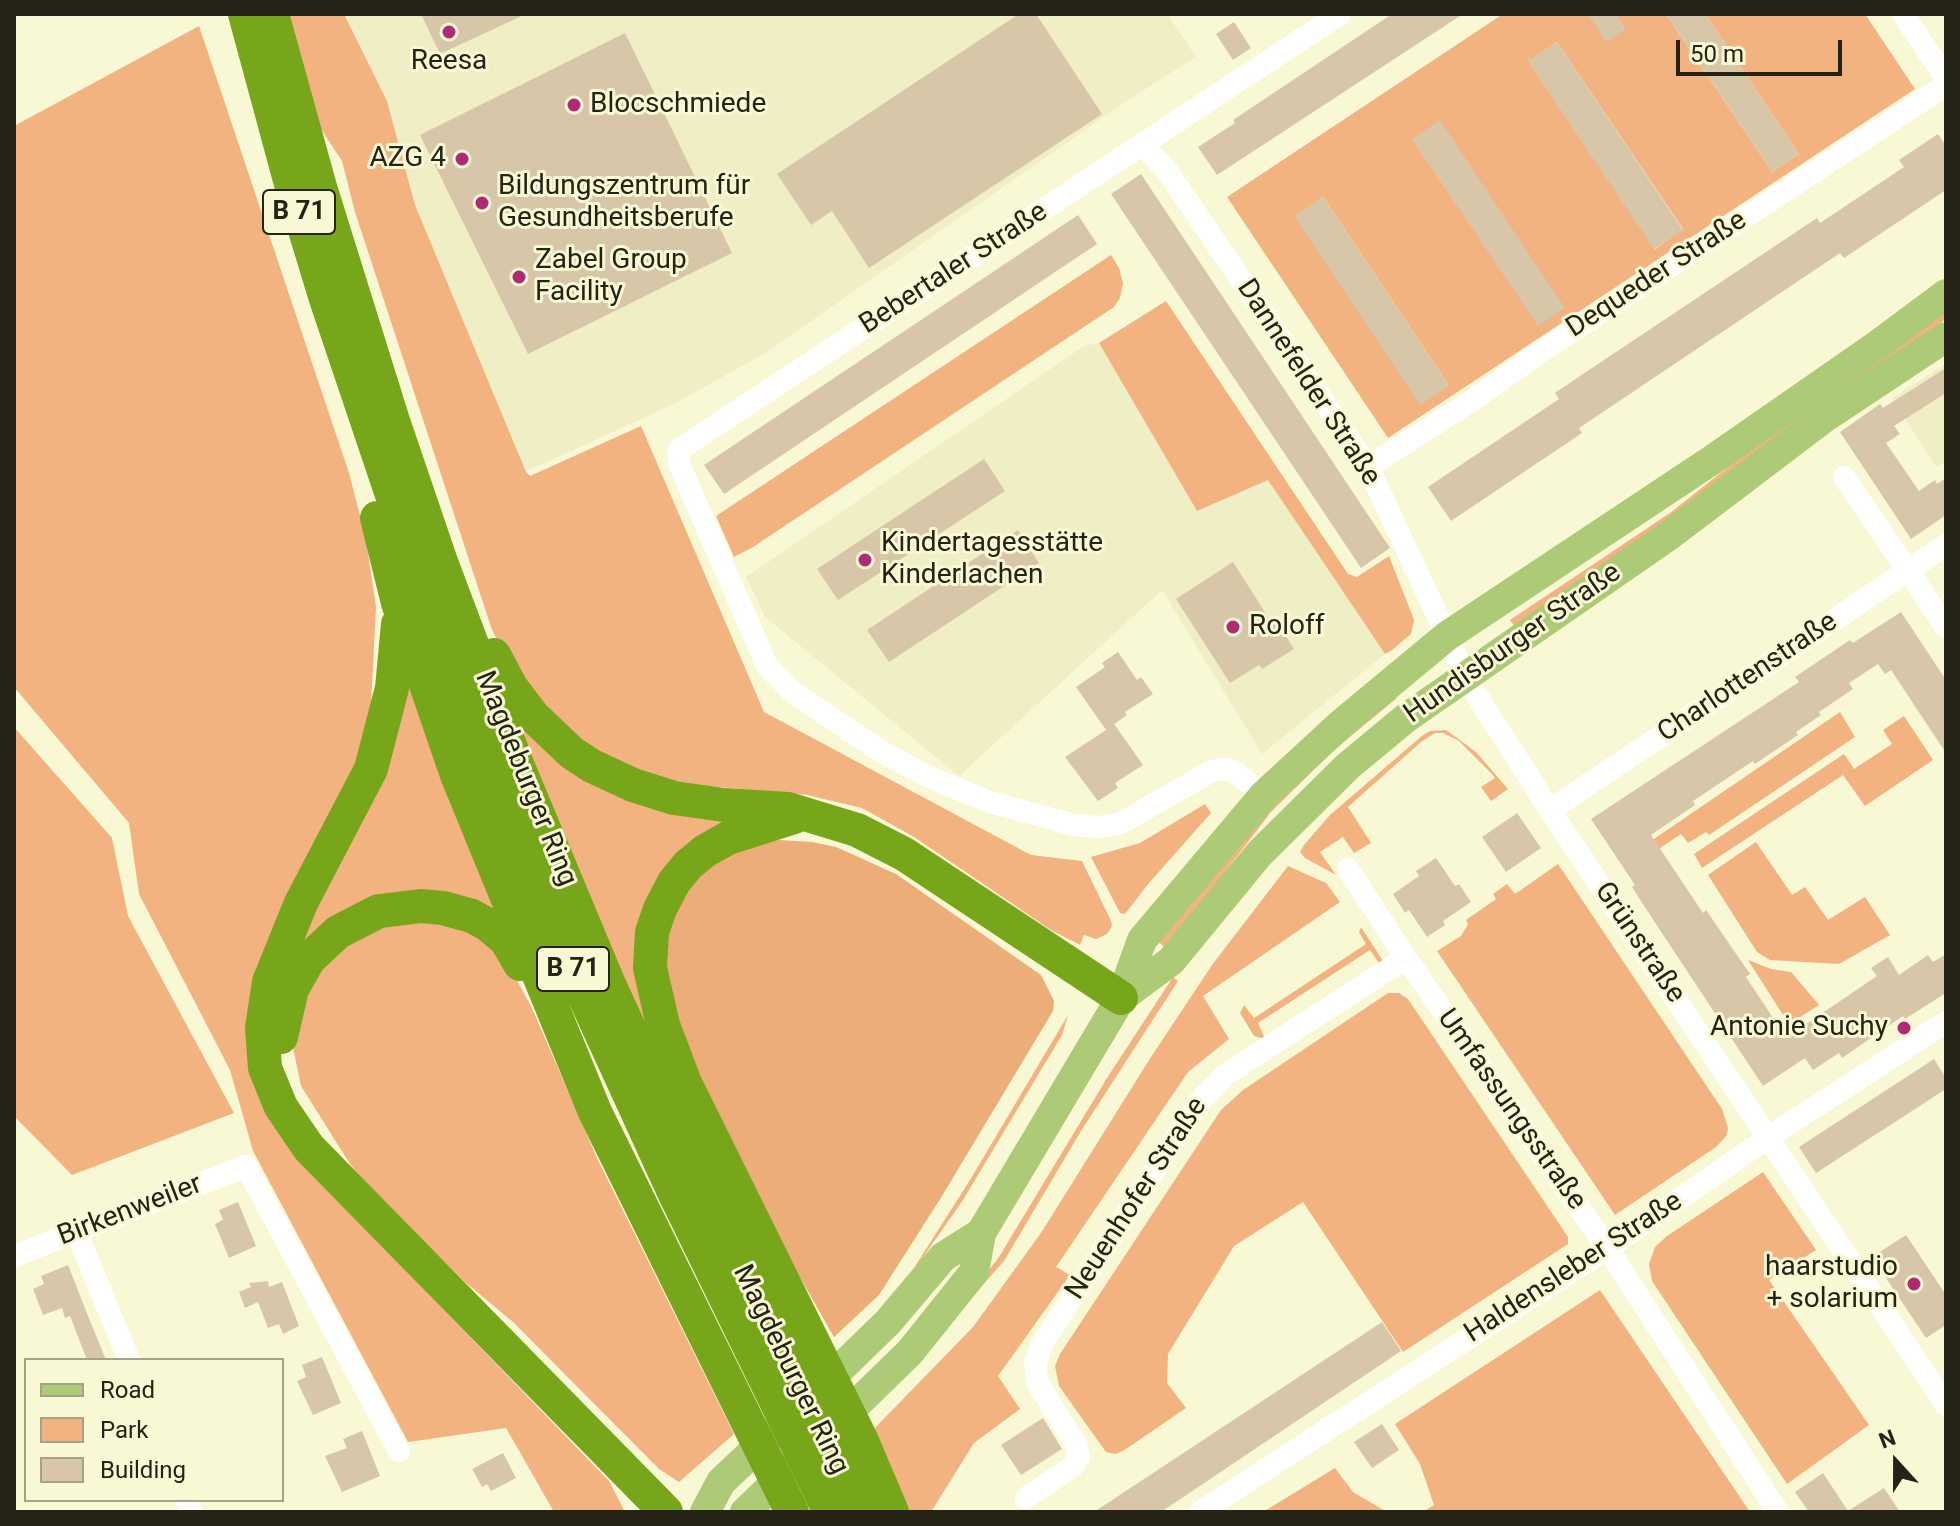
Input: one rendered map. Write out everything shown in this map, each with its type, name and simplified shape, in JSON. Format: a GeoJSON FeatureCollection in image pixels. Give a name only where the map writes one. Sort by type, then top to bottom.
{"type":"FeatureCollection","features":[{"type":"Feature","properties":{"kind":"highway","name":"Magdeburger Ring"},"geometry":{"type":"LineString","coordinates":[[245,14],[291,184],[361,408],[447,658],[564,948],[673,1190],[830,1512]]}},
{"type":"Feature","properties":{"kind":"highway","name":"Magdeburger Ring"},"geometry":{"type":"LineString","coordinates":[[272,14],[350,287],[441,562],[517,764],[608,982],[859,1512]]}},
{"type":"Feature","properties":{"kind":"highway"},"geometry":{"type":"LineString","coordinates":[[361,408],[362,464],[398,603],[457,775],[607,1139],[792,1512]]}},
{"type":"Feature","properties":{"kind":"highway"},"geometry":{"type":"LineString","coordinates":[[441,562],[470,595],[499,664],[516,694],[545,729],[572,753],[614,777],[674,798],[724,805],[778,807],[857,830],[892,847],[1121,998]]}},
{"type":"Feature","properties":{"kind":"highway"},"geometry":{"type":"LineString","coordinates":[[398,603],[392,688],[376,755],[359,797],[301,903],[276,963],[264,1005],[262,1047],[272,1087],[294,1129],[309,1148],[666,1512]]}},
{"type":"Feature","properties":{"kind":"highway"},"geometry":{"type":"LineString","coordinates":[[809,814],[728,838],[688,865],[674,882],[660,909],[652,932],[650,968],[663,1025],[685,1083],[861,1439],[892,1512]]}},
{"type":"Feature","properties":{"kind":"highway"},"geometry":{"type":"LineString","coordinates":[[340,1180],[290,1090],[282,1065],[281,1046],[286,1008],[299,973],[309,959],[338,932],[370,915],[400,907],[443,908],[472,916],[506,940],[536,997],[556,1018]]}},
{"type":"Feature","properties":{"kind":"main road","name":"Hundisburger Straße"},"geometry":{"type":"LineString","coordinates":[[745,1512],[885,1376],[933,1325],[974,1272],[981,1233],[1121,998],[1142,940],[1264,795],[1341,724],[1447,636],[1703,466],[1946,294]]}},
{"type":"Feature","properties":{"kind":"main road","name":"Hundisburger Straße"},"geometry":{"type":"LineString","coordinates":[[1121,998],[1171,961],[1259,854],[1339,774],[1406,718],[1667,537],[1835,410],[1946,337]]}},
{"type":"Feature","properties":{"kind":"main road","name":"Hundisburger Straße"},"geometry":{"type":"LineString","coordinates":[[705,1512],[721,1482],[869,1341],[926,1280],[943,1257],[981,1233]]}},
{"type":"Feature","properties":{"kind":"street","name":"Bebertaler Straße"},"geometry":{"type":"LineString","coordinates":[[1264,795],[1232,770],[1220,769],[1127,820],[1100,827],[1037,817],[959,790],[882,752],[821,713],[779,680],[767,666],[725,573],[678,455],[681,448],[1340,14]]}},
{"type":"Feature","properties":{"kind":"street","name":"Dequeder Straße"},"geometry":{"type":"LineString","coordinates":[[1368,467],[1476,398],[1537,354],[1946,82],[1903,14]]}},
{"type":"Feature","properties":{"kind":"street","name":"Dannefelder Straße"},"geometry":{"type":"LineString","coordinates":[[1143,145],[1167,171],[1368,467],[1447,636]]}},
{"type":"Feature","properties":{"kind":"street"},"geometry":{"type":"LineString","coordinates":[[1844,477],[1946,627]]}},
{"type":"Feature","properties":{"kind":"street","name":"Charlottenstraße"},"geometry":{"type":"LineString","coordinates":[[1550,810],[1946,545]]}},
{"type":"Feature","properties":{"kind":"street","name":"Grünstraße"},"geometry":{"type":"LineString","coordinates":[[1447,636],[1465,675],[1550,810],[1946,1405]]}},
{"type":"Feature","properties":{"kind":"street","name":"Umfassungsstraße"},"geometry":{"type":"LineString","coordinates":[[1348,869],[1607,1248],[1778,1512]]}},
{"type":"Feature","properties":{"kind":"street","name":"Neuenhofer Straße"},"geometry":{"type":"LineString","coordinates":[[1026,1498],[1073,1466],[1080,1455],[1040,1390],[1036,1372],[1038,1352],[1199,1102],[1225,1075],[1406,958]]}},
{"type":"Feature","properties":{"kind":"street","name":"Haldensleber Straße"},"geometry":{"type":"LineString","coordinates":[[1200,1512],[1607,1248],[1769,1137],[1946,1022]]}},
{"type":"Feature","properties":{"kind":"street","name":"Birkenweiler"},"geometry":{"type":"LineString","coordinates":[[14,1256],[246,1166],[399,1451]]}},
{"type":"Feature","properties":{"kind":"street"},"geometry":{"type":"LineString","coordinates":[[76,1231],[128,1358]]}},
{"type":"Feature","properties":{"kind":"shaded area"},"geometry":{"type":"Polygon","coordinates":[[[344,14],[1167,14],[1196,57],[1125,102],[767,352],[674,404],[525,472],[415,205],[387,101],[344,14]]]}},
{"type":"Feature","properties":{"kind":"shaded area"},"geometry":{"type":"Polygon","coordinates":[[[1099,343],[1197,511],[1268,479],[1385,654],[1262,754],[1162,590],[959,776],[765,617],[746,577],[1084,346],[1099,343]]]}},
{"type":"Feature","properties":{"kind":"shaded area"},"geometry":{"type":"Polygon","coordinates":[[[1946,364],[1946,461],[1936,467],[1892,398],[1946,364]]]}},
{"type":"Feature","properties":{"kind":"shaded area"},"geometry":{"type":"Polygon","coordinates":[[[779,840],[836,847],[896,874],[1041,975],[1054,1001],[1053,1011],[879,1295],[834,1337],[749,1188],[694,1076],[661,962],[675,910],[697,878],[718,860],[760,843],[779,840]]]}},
{"type":"Feature","properties":{"kind":"green space"},"geometry":{"type":"Polygon","coordinates":[[[288,14],[344,14],[387,101],[415,205],[526,472],[530,476],[641,426],[764,712],[1031,855],[1082,861],[1111,921],[1112,926],[1107,934],[1096,939],[1084,935],[1080,945],[1051,930],[914,837],[862,808],[807,795],[653,781],[568,735],[499,645],[491,627],[355,212],[342,161],[319,126],[288,14]]]}},
{"type":"Feature","properties":{"kind":"green space"},"geometry":{"type":"Polygon","coordinates":[[[1503,14],[1666,14],[1772,172],[1799,154],[1705,14],[1865,14],[1915,89],[1388,438],[1227,197],[1503,14]],[[1557,42],[1529,61],[1655,249],[1683,229],[1557,42]],[[1413,139],[1538,325],[1564,308],[1413,139]],[[1323,197],[1295,216],[1449,386],[1323,197]]]}},
{"type":"Feature","properties":{"kind":"green space"},"geometry":{"type":"Polygon","coordinates":[[[199,26],[349,473],[366,539],[376,607],[371,706],[364,746],[250,1012],[333,1195],[609,1481],[625,1512],[554,1512],[506,1428],[408,1442],[253,1151],[230,1070],[139,894],[129,823],[14,687],[14,126],[199,26]]]}},
{"type":"Feature","properties":{"kind":"green space"},"geometry":{"type":"Polygon","coordinates":[[[1111,255],[1123,283],[1120,298],[1114,307],[734,557],[716,516],[1111,255]]]}},
{"type":"Feature","properties":{"kind":"green space"},"geometry":{"type":"Polygon","coordinates":[[[1166,301],[1348,574],[1357,577],[1389,556],[1414,620],[1411,634],[1392,650],[1385,654],[1268,480],[1197,511],[1099,343],[1166,301]]]}},
{"type":"Feature","properties":{"kind":"green space"},"geometry":{"type":"Polygon","coordinates":[[[1946,307],[1946,318],[1937,327],[1674,518],[1515,627],[1510,620],[1670,513],[1747,452],[1946,307]]]}},
{"type":"Feature","properties":{"kind":"green space"},"geometry":{"type":"Polygon","coordinates":[[[405,668],[506,919],[436,896],[285,967],[405,668]]]}},
{"type":"Feature","properties":{"kind":"green space"},"geometry":{"type":"Polygon","coordinates":[[[1392,693],[1397,698],[1334,750],[1271,812],[1166,949],[1157,940],[1247,830],[1392,693]]]}},
{"type":"Feature","properties":{"kind":"green space"},"geometry":{"type":"Polygon","coordinates":[[[511,708],[729,816],[650,1035],[608,952],[511,708]]]}},
{"type":"Feature","properties":{"kind":"green space"},"geometry":{"type":"Polygon","coordinates":[[[1840,712],[1855,737],[1709,835],[1706,832],[1688,843],[1681,834],[1657,850],[1651,841],[1840,712]]]}},
{"type":"Feature","properties":{"kind":"green space"},"geometry":{"type":"Polygon","coordinates":[[[1904,716],[1933,760],[1865,806],[1843,775],[1702,868],[1694,854],[1844,754],[1854,769],[1892,744],[1883,730],[1904,716]]]}},
{"type":"Feature","properties":{"kind":"green space"},"geometry":{"type":"Polygon","coordinates":[[[14,727],[112,838],[128,916],[234,1113],[72,1175],[14,1116],[14,727]]]}},
{"type":"Feature","properties":{"kind":"green space"},"geometry":{"type":"Polygon","coordinates":[[[1446,730],[1476,752],[1508,789],[1491,801],[1481,787],[1495,778],[1491,773],[1459,741],[1443,733],[1435,733],[1348,807],[1371,843],[1354,853],[1343,837],[1320,852],[1336,875],[1305,858],[1300,852],[1304,845],[1330,815],[1423,735],[1430,731],[1446,730]]]}},
{"type":"Feature","properties":{"kind":"green space"},"geometry":{"type":"Polygon","coordinates":[[[1205,804],[1211,813],[1125,914],[1120,913],[1091,857],[1140,843],[1205,804]]]}},
{"type":"Feature","properties":{"kind":"green space"},"geometry":{"type":"Polygon","coordinates":[[[1756,842],[1792,895],[1805,887],[1828,920],[1865,897],[1890,935],[1839,964],[1770,960],[1757,952],[1708,875],[1756,842]]]}},
{"type":"Feature","properties":{"kind":"green space"},"geometry":{"type":"Polygon","coordinates":[[[1558,864],[1722,1109],[1728,1128],[1727,1135],[1716,1147],[1615,1215],[1437,951],[1461,936],[1468,924],[1466,920],[1496,899],[1493,894],[1507,884],[1515,894],[1558,864]]]}},
{"type":"Feature","properties":{"kind":"green space"},"geometry":{"type":"Polygon","coordinates":[[[1288,866],[1326,883],[1340,902],[1203,996],[1229,1039],[1188,1072],[1056,1267],[1070,1275],[998,1376],[1020,1409],[974,1443],[931,1512],[905,1512],[871,1432],[973,1327],[1041,1233],[1212,965],[1288,866]]]}},
{"type":"Feature","properties":{"kind":"green space"},"geometry":{"type":"Polygon","coordinates":[[[414,918],[479,933],[508,964],[532,1008],[597,1158],[734,1434],[679,1482],[659,1469],[513,1322],[465,1282],[374,1193],[350,1164],[301,1086],[292,1043],[296,1012],[323,963],[367,930],[414,918]]]}},
{"type":"Feature","properties":{"kind":"green space"},"geometry":{"type":"Polygon","coordinates":[[[1361,927],[1383,961],[1379,963],[1370,950],[1258,1023],[1265,1039],[1254,1036],[1240,1013],[1244,1005],[1254,1018],[1366,944],[1359,932],[1361,927]]]}},
{"type":"Feature","properties":{"kind":"green space"},"geometry":{"type":"Polygon","coordinates":[[[1748,960],[1771,969],[1791,972],[1819,1005],[1794,1021],[1785,1018],[1748,960]]]}},
{"type":"Feature","properties":{"kind":"green space"},"geometry":{"type":"Polygon","coordinates":[[[1173,977],[1178,981],[1081,1131],[1004,1261],[943,1330],[999,1257],[1107,1078],[1173,977]]]}},
{"type":"Feature","properties":{"kind":"green space"},"geometry":{"type":"Polygon","coordinates":[[[1388,993],[1399,993],[1408,999],[1568,1237],[1568,1244],[1403,1352],[1303,1202],[1234,1246],[1168,1354],[1167,1383],[1186,1408],[1123,1451],[1115,1454],[1106,1452],[1059,1386],[1055,1366],[1060,1354],[1221,1110],[1243,1090],[1388,993]]]}},
{"type":"Feature","properties":{"kind":"green space"},"geometry":{"type":"Polygon","coordinates":[[[1068,1015],[1062,1035],[963,1200],[898,1293],[970,1180],[1068,1015]]]}},
{"type":"Feature","properties":{"kind":"green space"},"geometry":{"type":"Polygon","coordinates":[[[1763,1172],[1816,1250],[1769,1280],[1869,1425],[1787,1484],[1652,1281],[1649,1264],[1655,1247],[1667,1236],[1763,1172]]]}},
{"type":"Feature","properties":{"kind":"green space"},"geometry":{"type":"Polygon","coordinates":[[[1600,1290],[1750,1512],[1423,1512],[1434,1505],[1420,1464],[1395,1424],[1600,1290]]]}},
{"type":"Feature","properties":{"kind":"green space"},"geometry":{"type":"Polygon","coordinates":[[[1335,1468],[1353,1492],[1387,1512],[1263,1512],[1335,1468]]]}},
{"type":"Feature","properties":{"kind":"building"},"geometry":{"type":"Polygon","coordinates":[[[421,14],[526,14],[440,54],[421,14]]]}},
{"type":"Feature","properties":{"kind":"building"},"geometry":{"type":"Polygon","coordinates":[[[1019,14],[1036,14],[1102,114],[869,268],[832,211],[811,225],[777,174],[1019,14]]]}},
{"type":"Feature","properties":{"kind":"building"},"geometry":{"type":"Polygon","coordinates":[[[1392,14],[1463,14],[1217,175],[1198,147],[1235,123],[1233,120],[1392,14]]]}},
{"type":"Feature","properties":{"kind":"building"},"geometry":{"type":"Polygon","coordinates":[[[1588,14],[1616,14],[1626,29],[1606,42],[1588,14]]]}},
{"type":"Feature","properties":{"kind":"building"},"geometry":{"type":"Polygon","coordinates":[[[1666,14],[1705,14],[1799,154],[1772,172],[1666,14]]]}},
{"type":"Feature","properties":{"kind":"building"},"geometry":{"type":"Polygon","coordinates":[[[1234,22],[1251,48],[1233,60],[1216,34],[1234,22]]]}},
{"type":"Feature","properties":{"kind":"building"},"geometry":{"type":"Polygon","coordinates":[[[625,33],[732,253],[528,354],[420,135],[625,33]]]}},
{"type":"Feature","properties":{"kind":"building"},"geometry":{"type":"Polygon","coordinates":[[[1557,42],[1683,230],[1654,249],[1528,61],[1557,42]]]}},
{"type":"Feature","properties":{"kind":"building"},"geometry":{"type":"Polygon","coordinates":[[[1440,120],[1565,308],[1538,326],[1412,139],[1440,120]]]}},
{"type":"Feature","properties":{"kind":"building"},"geometry":{"type":"Polygon","coordinates":[[[1938,134],[1946,146],[1946,190],[1844,258],[1840,253],[1579,428],[1582,433],[1451,521],[1428,487],[1559,399],[1555,393],[1577,378],[1817,218],[1820,223],[1904,167],[1899,160],[1938,134]]]}},
{"type":"Feature","properties":{"kind":"building"},"geometry":{"type":"Polygon","coordinates":[[[1141,174],[1390,548],[1361,568],[1111,194],[1141,174]]]}},
{"type":"Feature","properties":{"kind":"building"},"geometry":{"type":"Polygon","coordinates":[[[1323,197],[1449,386],[1420,405],[1294,216],[1323,197]]]}},
{"type":"Feature","properties":{"kind":"building"},"geometry":{"type":"Polygon","coordinates":[[[1078,215],[1097,244],[724,494],[704,465],[1078,215]]]}},
{"type":"Feature","properties":{"kind":"building"},"geometry":{"type":"Polygon","coordinates":[[[1946,368],[1946,393],[1894,426],[1900,434],[1886,443],[1919,491],[1935,480],[1937,484],[1946,478],[1946,515],[1911,539],[1840,432],[1880,404],[1883,408],[1946,368]]]}},
{"type":"Feature","properties":{"kind":"building"},"geometry":{"type":"Polygon","coordinates":[[[984,459],[1005,491],[838,600],[817,569],[984,459]]]}},
{"type":"Feature","properties":{"kind":"building"},"geometry":{"type":"Polygon","coordinates":[[[1018,530],[1039,563],[889,662],[867,630],[1018,530]]]}},
{"type":"Feature","properties":{"kind":"building"},"geometry":{"type":"Polygon","coordinates":[[[1233,562],[1273,625],[1277,622],[1294,649],[1262,669],[1259,665],[1230,683],[1176,599],[1233,562]]]}},
{"type":"Feature","properties":{"kind":"building"},"geometry":{"type":"Polygon","coordinates":[[[1901,612],[1946,680],[1946,753],[1891,670],[1885,674],[1878,664],[1849,683],[1853,689],[1819,712],[1821,715],[1796,732],[1798,735],[1693,801],[1695,805],[1651,835],[1703,913],[1706,910],[1750,974],[1746,977],[1779,1027],[1782,1025],[1790,1035],[1877,976],[1871,968],[1888,957],[1899,975],[1928,955],[1933,962],[1946,954],[1946,993],[1905,1019],[1903,1016],[1842,1058],[1839,1053],[1813,1070],[1805,1058],[1763,1086],[1591,819],[1799,682],[1795,677],[1850,640],[1853,643],[1901,612]]]}},
{"type":"Feature","properties":{"kind":"building"},"geometry":{"type":"Polygon","coordinates":[[[1118,652],[1137,680],[1141,677],[1153,694],[1125,712],[1127,715],[1114,724],[1143,765],[1115,783],[1118,788],[1098,801],[1065,757],[1106,730],[1076,687],[1105,667],[1102,663],[1118,652]]]}},
{"type":"Feature","properties":{"kind":"building"},"geometry":{"type":"Polygon","coordinates":[[[1517,813],[1541,848],[1506,872],[1482,837],[1517,813]]]}},
{"type":"Feature","properties":{"kind":"building"},"geometry":{"type":"Polygon","coordinates":[[[1436,858],[1455,886],[1459,884],[1471,902],[1443,921],[1445,925],[1427,937],[1409,910],[1405,913],[1393,894],[1419,876],[1416,871],[1436,858]]]}},
{"type":"Feature","properties":{"kind":"building"},"geometry":{"type":"Polygon","coordinates":[[[1934,1059],[1946,1078],[1946,1089],[1816,1173],[1799,1147],[1934,1059]]]}},
{"type":"Feature","properties":{"kind":"building"},"geometry":{"type":"Polygon","coordinates":[[[238,1202],[256,1246],[229,1258],[215,1224],[223,1220],[219,1210],[238,1202]]]}},
{"type":"Feature","properties":{"kind":"building"},"geometry":{"type":"Polygon","coordinates":[[[1906,1235],[1946,1295],[1946,1325],[1926,1338],[1872,1257],[1906,1235]]]}},
{"type":"Feature","properties":{"kind":"building"},"geometry":{"type":"Polygon","coordinates":[[[68,1265],[105,1358],[86,1358],[70,1316],[65,1318],[62,1308],[43,1315],[33,1289],[44,1284],[41,1276],[68,1265]]]}},
{"type":"Feature","properties":{"kind":"building"},"geometry":{"type":"Polygon","coordinates":[[[268,1281],[269,1287],[282,1282],[299,1326],[283,1334],[279,1324],[268,1328],[258,1302],[245,1308],[239,1292],[251,1287],[249,1283],[268,1281]]]}},
{"type":"Feature","properties":{"kind":"building"},"geometry":{"type":"Polygon","coordinates":[[[1382,1322],[1401,1351],[1161,1512],[1094,1512],[1382,1322]]]}},
{"type":"Feature","properties":{"kind":"building"},"geometry":{"type":"Polygon","coordinates":[[[322,1357],[341,1403],[313,1415],[297,1381],[306,1377],[302,1365],[322,1357]]]}},
{"type":"Feature","properties":{"kind":"building"},"geometry":{"type":"Polygon","coordinates":[[[1043,1418],[1062,1449],[1021,1475],[1001,1445],[1043,1418]]]}},
{"type":"Feature","properties":{"kind":"building"},"geometry":{"type":"Polygon","coordinates":[[[1382,1424],[1399,1450],[1372,1468],[1354,1442],[1382,1424]]]}},
{"type":"Feature","properties":{"kind":"building"},"geometry":{"type":"Polygon","coordinates":[[[362,1431],[380,1476],[342,1492],[325,1456],[347,1448],[343,1439],[362,1431]]]}},
{"type":"Feature","properties":{"kind":"building"},"geometry":{"type":"Polygon","coordinates":[[[503,1453],[516,1478],[491,1491],[487,1484],[482,1487],[472,1469],[503,1453]]]}},
{"type":"Feature","properties":{"kind":"building"},"geometry":{"type":"Polygon","coordinates":[[[1823,1473],[1848,1511],[1884,1488],[1900,1512],[1809,1512],[1795,1492],[1823,1473]]]}},
{"type":"Feature","properties":{"kind":"place","name":"Reesa"},"geometry":{"type":"Point","coordinates":[449,32]}},
{"type":"Feature","properties":{"kind":"place","name":"Blocschmiede"},"geometry":{"type":"Point","coordinates":[574,105]}},
{"type":"Feature","properties":{"kind":"place","name":"AZG 4"},"geometry":{"type":"Point","coordinates":[462,159]}},
{"type":"Feature","properties":{"kind":"place","name":"Bildungszentrum für Gesundheitsberufe"},"geometry":{"type":"Point","coordinates":[482,203]}},
{"type":"Feature","properties":{"kind":"place","name":"Zabel Group Facility"},"geometry":{"type":"Point","coordinates":[519,277]}},
{"type":"Feature","properties":{"kind":"place","name":"Kindertagesstätte Kinderlachen"},"geometry":{"type":"Point","coordinates":[865,560]}},
{"type":"Feature","properties":{"kind":"place","name":"Roloff"},"geometry":{"type":"Point","coordinates":[1233,627]}},
{"type":"Feature","properties":{"kind":"place","name":"Antonie Suchy"},"geometry":{"type":"Point","coordinates":[1904,1028]}},
{"type":"Feature","properties":{"kind":"place","name":"haarstudio + solarium"},"geometry":{"type":"Point","coordinates":[1914,1284]}}]}
